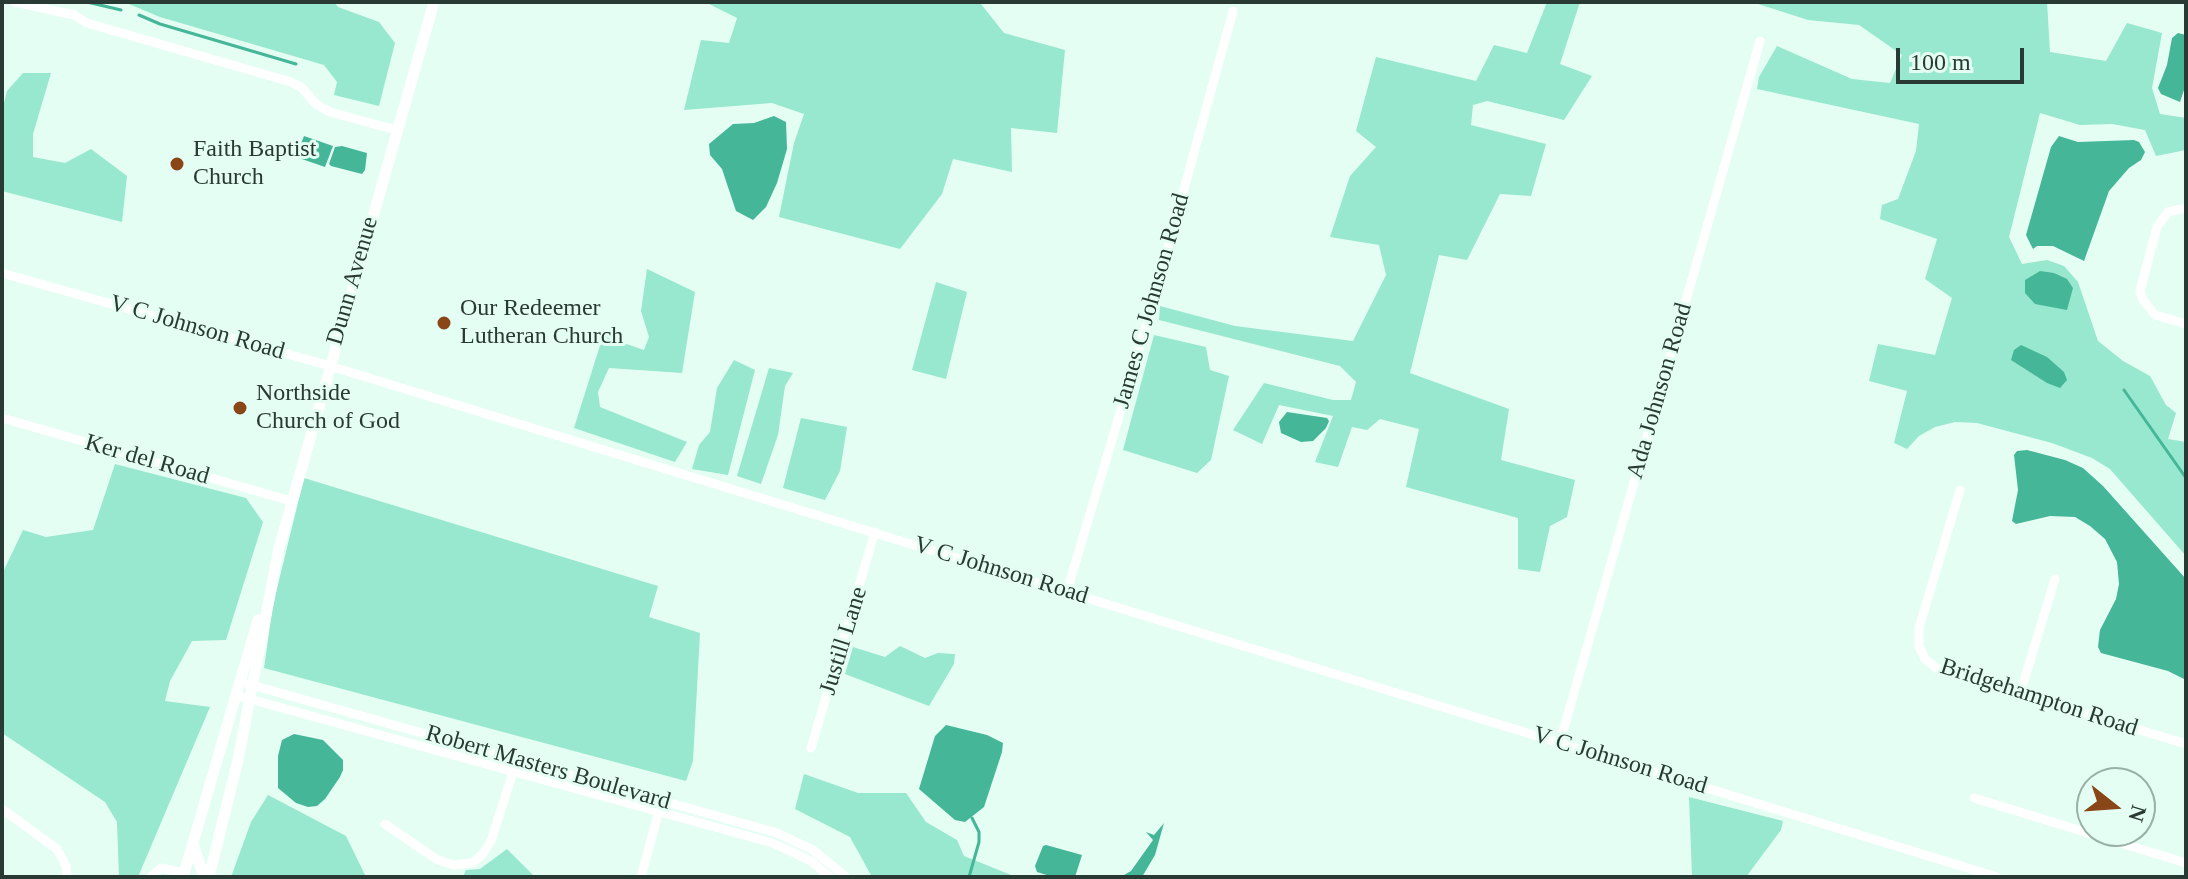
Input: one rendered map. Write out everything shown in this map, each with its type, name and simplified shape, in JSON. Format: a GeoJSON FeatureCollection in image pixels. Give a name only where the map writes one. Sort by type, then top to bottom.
{"type":"FeatureCollection","features":[{"type":"Feature","properties":{"kind":"main road","name":"Dunn Avenue"},"geometry":{"type":"LineString","coordinates":[[206,877],[235,773],[250,699],[246,683],[275,561],[434,2]]}},
{"type":"Feature","properties":{"kind":"main road","name":"Dunn Avenue"},"geometry":{"type":"LineString","coordinates":[[186,876],[235,695],[246,683]]}},
{"type":"Feature","properties":{"kind":"main road"},"geometry":{"type":"LineString","coordinates":[[193,843],[206,877]]}},
{"type":"Feature","properties":{"kind":"street"},"geometry":{"type":"LineString","coordinates":[[15,2],[74,15],[87,23],[291,82],[330,112],[396,130]]}},
{"type":"Feature","properties":{"kind":"street","name":"James C Johnson Road"},"geometry":{"type":"LineString","coordinates":[[1067,591],[1151,309],[1233,11]]}},
{"type":"Feature","properties":{"kind":"street","name":"Ada Johnson Road"},"geometry":{"type":"LineString","coordinates":[[1560,742],[1760,41]]}},
{"type":"Feature","properties":{"kind":"street"},"geometry":{"type":"LineString","coordinates":[[2186,208],[2168,212],[2157,227],[2140,291],[2155,315],[2186,324]]}},
{"type":"Feature","properties":{"kind":"street","name":"V C Johnson Road"},"geometry":{"type":"LineString","coordinates":[[2,273],[330,366],[1997,877]]}},
{"type":"Feature","properties":{"kind":"street","name":"Ker del Road"},"geometry":{"type":"LineString","coordinates":[[2,418],[291,501]]}},
{"type":"Feature","properties":{"kind":"street","name":"Bridgehampton Road"},"geometry":{"type":"LineString","coordinates":[[1960,490],[1919,628],[1919,646],[1925,659],[1936,668],[2186,744]]}},
{"type":"Feature","properties":{"kind":"street","name":"Justill Lane"},"geometry":{"type":"LineString","coordinates":[[811,748],[875,532]]}},
{"type":"Feature","properties":{"kind":"street"},"geometry":{"type":"LineString","coordinates":[[2020,694],[2055,579]]}},
{"type":"Feature","properties":{"kind":"street","name":"Robert Masters Boulevard"},"geometry":{"type":"LineString","coordinates":[[246,683],[797,841],[833,863],[846,877]]}},
{"type":"Feature","properties":{"kind":"street","name":"Robert Masters Boulevard"},"geometry":{"type":"LineString","coordinates":[[235,695],[773,843],[811,861],[830,877]]}},
{"type":"Feature","properties":{"kind":"street"},"geometry":{"type":"LineString","coordinates":[[385,824],[436,859],[453,865],[472,863],[491,841],[516,759]]}},
{"type":"Feature","properties":{"kind":"street"},"geometry":{"type":"LineString","coordinates":[[1974,798],[2186,863]]}},
{"type":"Feature","properties":{"kind":"street"},"geometry":{"type":"LineString","coordinates":[[641,877],[662,800]]}},
{"type":"Feature","properties":{"kind":"street"},"geometry":{"type":"LineString","coordinates":[[2,809],[57,849],[66,866],[67,877]]}},
{"type":"Feature","properties":{"kind":"street"},"geometry":{"type":"LineString","coordinates":[[151,877],[161,868],[186,876]]}},
{"type":"Feature","properties":{"kind":"shaded area"},"geometry":{"type":"Polygon","coordinates":[[[124,2],[334,2],[338,7],[379,22],[395,43],[379,106],[334,95],[337,82],[324,65],[160,17],[124,2]]]}},
{"type":"Feature","properties":{"kind":"shaded area"},"geometry":{"type":"Polygon","coordinates":[[[705,2],[985,2],[981,4],[1004,33],[1065,50],[1057,133],[1011,128],[1012,172],[953,159],[942,194],[900,249],[779,217],[794,143],[804,114],[772,103],[684,110],[701,40],[729,43],[737,18],[705,2]]]}},
{"type":"Feature","properties":{"kind":"shaded area"},"geometry":{"type":"Polygon","coordinates":[[[1547,2],[1580,2],[1560,64],[1592,76],[1564,120],[1487,101],[1473,105],[1471,125],[1546,144],[1531,196],[1500,194],[1467,260],[1439,255],[1410,373],[1509,409],[1501,460],[1575,480],[1567,517],[1550,526],[1540,572],[1518,569],[1518,518],[1406,487],[1419,429],[1380,419],[1367,430],[1352,427],[1338,467],[1315,462],[1333,416],[1279,405],[1262,444],[1233,430],[1264,383],[1333,400],[1351,400],[1356,382],[1340,366],[1159,320],[1160,306],[1235,326],[1353,341],[1386,275],[1379,245],[1330,237],[1350,176],[1376,147],[1356,131],[1376,57],[1476,81],[1494,45],[1527,53],[1547,2]]]}},
{"type":"Feature","properties":{"kind":"shaded area"},"geometry":{"type":"Polygon","coordinates":[[[1752,2],[2047,2],[2050,52],[2106,61],[2127,23],[2162,33],[2152,88],[2160,114],[2186,118],[2186,150],[2156,156],[2145,130],[2112,124],[2080,125],[2040,113],[2009,237],[2022,264],[2047,260],[2064,266],[2078,282],[2098,341],[2123,361],[2150,376],[2166,405],[2176,413],[2168,439],[2186,442],[2186,556],[2110,469],[2092,458],[2052,443],[1977,423],[1955,422],[1935,427],[1919,436],[1907,449],[1894,443],[1907,391],[1869,381],[1878,344],[1935,355],[1952,298],[1925,279],[1937,239],[1880,219],[1882,205],[1898,199],[1916,151],[1919,124],[1757,89],[1759,77],[1777,46],[1852,79],[1890,83],[1902,55],[1859,25],[1808,20],[1752,2]]]}},
{"type":"Feature","properties":{"kind":"shaded area"},"geometry":{"type":"Polygon","coordinates":[[[2178,33],[2186,35],[2186,84],[2180,102],[2161,94],[2158,88],[2167,65],[2172,38],[2178,33]]]}},
{"type":"Feature","properties":{"kind":"shaded area"},"geometry":{"type":"Polygon","coordinates":[[[23,73],[51,73],[33,134],[33,157],[65,163],[91,149],[127,176],[122,222],[2,191],[2,111],[7,91],[23,73]]]}},
{"type":"Feature","properties":{"kind":"shaded area"},"geometry":{"type":"Polygon","coordinates":[[[774,116],[786,122],[787,149],[766,207],[753,220],[736,211],[722,169],[710,155],[709,144],[733,124],[754,123],[774,116]]]}},
{"type":"Feature","properties":{"kind":"shaded area"},"geometry":{"type":"Polygon","coordinates":[[[304,136],[333,146],[325,167],[296,157],[304,136]]]}},
{"type":"Feature","properties":{"kind":"shaded area"},"geometry":{"type":"Polygon","coordinates":[[[2059,136],[2078,142],[2134,140],[2145,152],[2141,160],[2129,168],[2109,191],[2084,261],[2053,246],[2033,249],[2026,235],[2051,147],[2059,136]]]}},
{"type":"Feature","properties":{"kind":"shaded area"},"geometry":{"type":"Polygon","coordinates":[[[335,147],[367,153],[362,174],[329,164],[335,147]]]}},
{"type":"Feature","properties":{"kind":"shaded area"},"geometry":{"type":"Polygon","coordinates":[[[647,269],[695,292],[682,373],[609,368],[598,392],[600,407],[687,442],[675,462],[574,428],[603,336],[644,350],[649,337],[641,311],[647,269]]]}},
{"type":"Feature","properties":{"kind":"shaded area"},"geometry":{"type":"Polygon","coordinates":[[[2040,271],[2067,279],[2073,288],[2067,310],[2035,304],[2025,293],[2025,280],[2040,271]]]}},
{"type":"Feature","properties":{"kind":"shaded area"},"geometry":{"type":"Polygon","coordinates":[[[936,282],[967,292],[946,379],[912,370],[936,282]]]}},
{"type":"Feature","properties":{"kind":"shaded area"},"geometry":{"type":"Polygon","coordinates":[[[1154,335],[1206,347],[1210,370],[1229,376],[1211,460],[1197,473],[1123,450],[1154,335]]]}},
{"type":"Feature","properties":{"kind":"shaded area"},"geometry":{"type":"Polygon","coordinates":[[[2021,345],[2047,357],[2064,372],[2067,380],[2060,388],[2011,360],[2014,350],[2021,345]]]}},
{"type":"Feature","properties":{"kind":"shaded area"},"geometry":{"type":"Polygon","coordinates":[[[734,360],[755,370],[728,475],[692,469],[699,445],[710,432],[717,388],[734,360]]]}},
{"type":"Feature","properties":{"kind":"shaded area"},"geometry":{"type":"Polygon","coordinates":[[[769,368],[793,373],[785,386],[778,435],[761,484],[737,476],[769,368]]]}},
{"type":"Feature","properties":{"kind":"shaded area"},"geometry":{"type":"Polygon","coordinates":[[[1287,412],[1327,418],[1329,421],[1313,441],[1301,442],[1281,433],[1279,422],[1287,412]]]}},
{"type":"Feature","properties":{"kind":"shaded area"},"geometry":{"type":"Polygon","coordinates":[[[801,418],[847,427],[840,471],[825,500],[783,488],[801,418]]]}},
{"type":"Feature","properties":{"kind":"shaded area"},"geometry":{"type":"Polygon","coordinates":[[[2027,450],[2083,468],[2103,486],[2186,579],[2186,680],[2168,671],[2101,653],[2098,647],[2100,630],[2116,599],[2119,584],[2117,562],[2105,539],[2075,517],[2050,516],[2016,524],[2012,521],[2018,490],[2014,455],[2017,451],[2027,450]]]}},
{"type":"Feature","properties":{"kind":"shaded area"},"geometry":{"type":"Polygon","coordinates":[[[115,464],[246,498],[263,522],[226,640],[192,641],[170,681],[165,701],[210,707],[138,877],[119,877],[117,822],[105,802],[2,733],[2,570],[23,530],[46,537],[93,530],[115,464]]]}},
{"type":"Feature","properties":{"kind":"shaded area"},"geometry":{"type":"Polygon","coordinates":[[[304,478],[658,586],[649,617],[700,633],[693,761],[686,781],[264,668],[273,605],[304,478]]]}},
{"type":"Feature","properties":{"kind":"shaded area"},"geometry":{"type":"Polygon","coordinates":[[[900,646],[925,658],[938,653],[955,654],[954,664],[929,706],[845,674],[853,647],[885,657],[900,646]]]}},
{"type":"Feature","properties":{"kind":"shaded area"},"geometry":{"type":"Polygon","coordinates":[[[946,725],[987,735],[1003,743],[984,807],[965,822],[955,820],[919,789],[935,736],[946,725]]]}},
{"type":"Feature","properties":{"kind":"shaded area"},"geometry":{"type":"Polygon","coordinates":[[[294,734],[323,740],[343,760],[340,777],[317,806],[296,803],[278,788],[278,756],[282,740],[294,734]]]}},
{"type":"Feature","properties":{"kind":"shaded area"},"geometry":{"type":"Polygon","coordinates":[[[804,774],[858,793],[906,793],[926,822],[957,840],[964,856],[1016,877],[872,877],[850,837],[795,809],[804,774]]]}},
{"type":"Feature","properties":{"kind":"shaded area"},"geometry":{"type":"Polygon","coordinates":[[[268,795],[346,836],[366,877],[231,877],[251,822],[268,795]]]}},
{"type":"Feature","properties":{"kind":"shaded area"},"geometry":{"type":"Polygon","coordinates":[[[1689,797],[1783,821],[1781,830],[1746,877],[1692,877],[1689,797]]]}},
{"type":"Feature","properties":{"kind":"shaded area"},"geometry":{"type":"Polygon","coordinates":[[[1164,823],[1155,855],[1142,877],[1109,877],[1131,871],[1153,840],[1146,832],[1154,835],[1164,823]]]}},
{"type":"Feature","properties":{"kind":"shaded area"},"geometry":{"type":"Polygon","coordinates":[[[1046,845],[1082,855],[1075,877],[1053,877],[1037,872],[1035,866],[1046,845]]]}},
{"type":"Feature","properties":{"kind":"shaded area"},"geometry":{"type":"Polygon","coordinates":[[[507,849],[535,877],[463,877],[466,870],[480,869],[507,849]]]}},
{"type":"Feature","properties":{"kind":"waterway"},"geometry":{"type":"LineString","coordinates":[[87,2],[121,10]]}},
{"type":"Feature","properties":{"kind":"waterway"},"geometry":{"type":"LineString","coordinates":[[139,15],[296,64]]}},
{"type":"Feature","properties":{"kind":"waterway"},"geometry":{"type":"LineString","coordinates":[[2124,390],[2186,478]]}},
{"type":"Feature","properties":{"kind":"waterway"},"geometry":{"type":"LineString","coordinates":[[969,877],[979,842],[979,832],[972,818]]}},
{"type":"Feature","properties":{"kind":"place","name":"Faith Baptist Church"},"geometry":{"type":"Point","coordinates":[177,164]}},
{"type":"Feature","properties":{"kind":"place","name":"Our Redeemer Lutheran Church"},"geometry":{"type":"Point","coordinates":[444,323]}},
{"type":"Feature","properties":{"kind":"place","name":"Northside Church of God"},"geometry":{"type":"Point","coordinates":[240,408]}}]}
